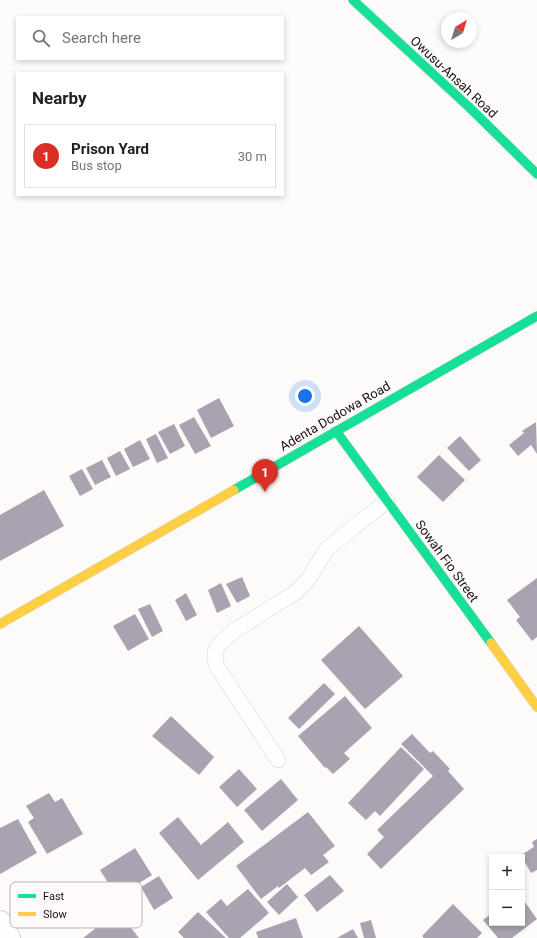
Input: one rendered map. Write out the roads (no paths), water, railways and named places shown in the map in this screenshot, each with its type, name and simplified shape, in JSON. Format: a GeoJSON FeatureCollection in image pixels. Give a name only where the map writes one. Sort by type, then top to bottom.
{"type":"FeatureCollection","features":[{"type":"Feature","properties":{"kind":"main road","name":"Owusu-Ansah Road"},"geometry":{"type":"LineString","coordinates":[[353,0],[470,108],[537,174]]}},
{"type":"Feature","properties":{"kind":"main road","name":"Adenta Dodowa Road"},"geometry":{"type":"LineString","coordinates":[[0,624],[537,316]]}},
{"type":"Feature","properties":{"kind":"main road","name":"Sowah Fio Street"},"geometry":{"type":"LineString","coordinates":[[336,430],[537,707]]}},
{"type":"Feature","properties":{"kind":"street"},"geometry":{"type":"LineString","coordinates":[[0,922],[9,938]]}},
{"type":"Feature","properties":{"kind":"lane"},"geometry":{"type":"LineString","coordinates":[[278,760],[216,665],[215,652],[219,644],[234,631],[296,592],[309,578],[327,549],[387,501]]}},
{"type":"Feature","properties":{"kind":"place","name":"Prison Yard"},"geometry":{"type":"Point","coordinates":[265,492]}}]}
